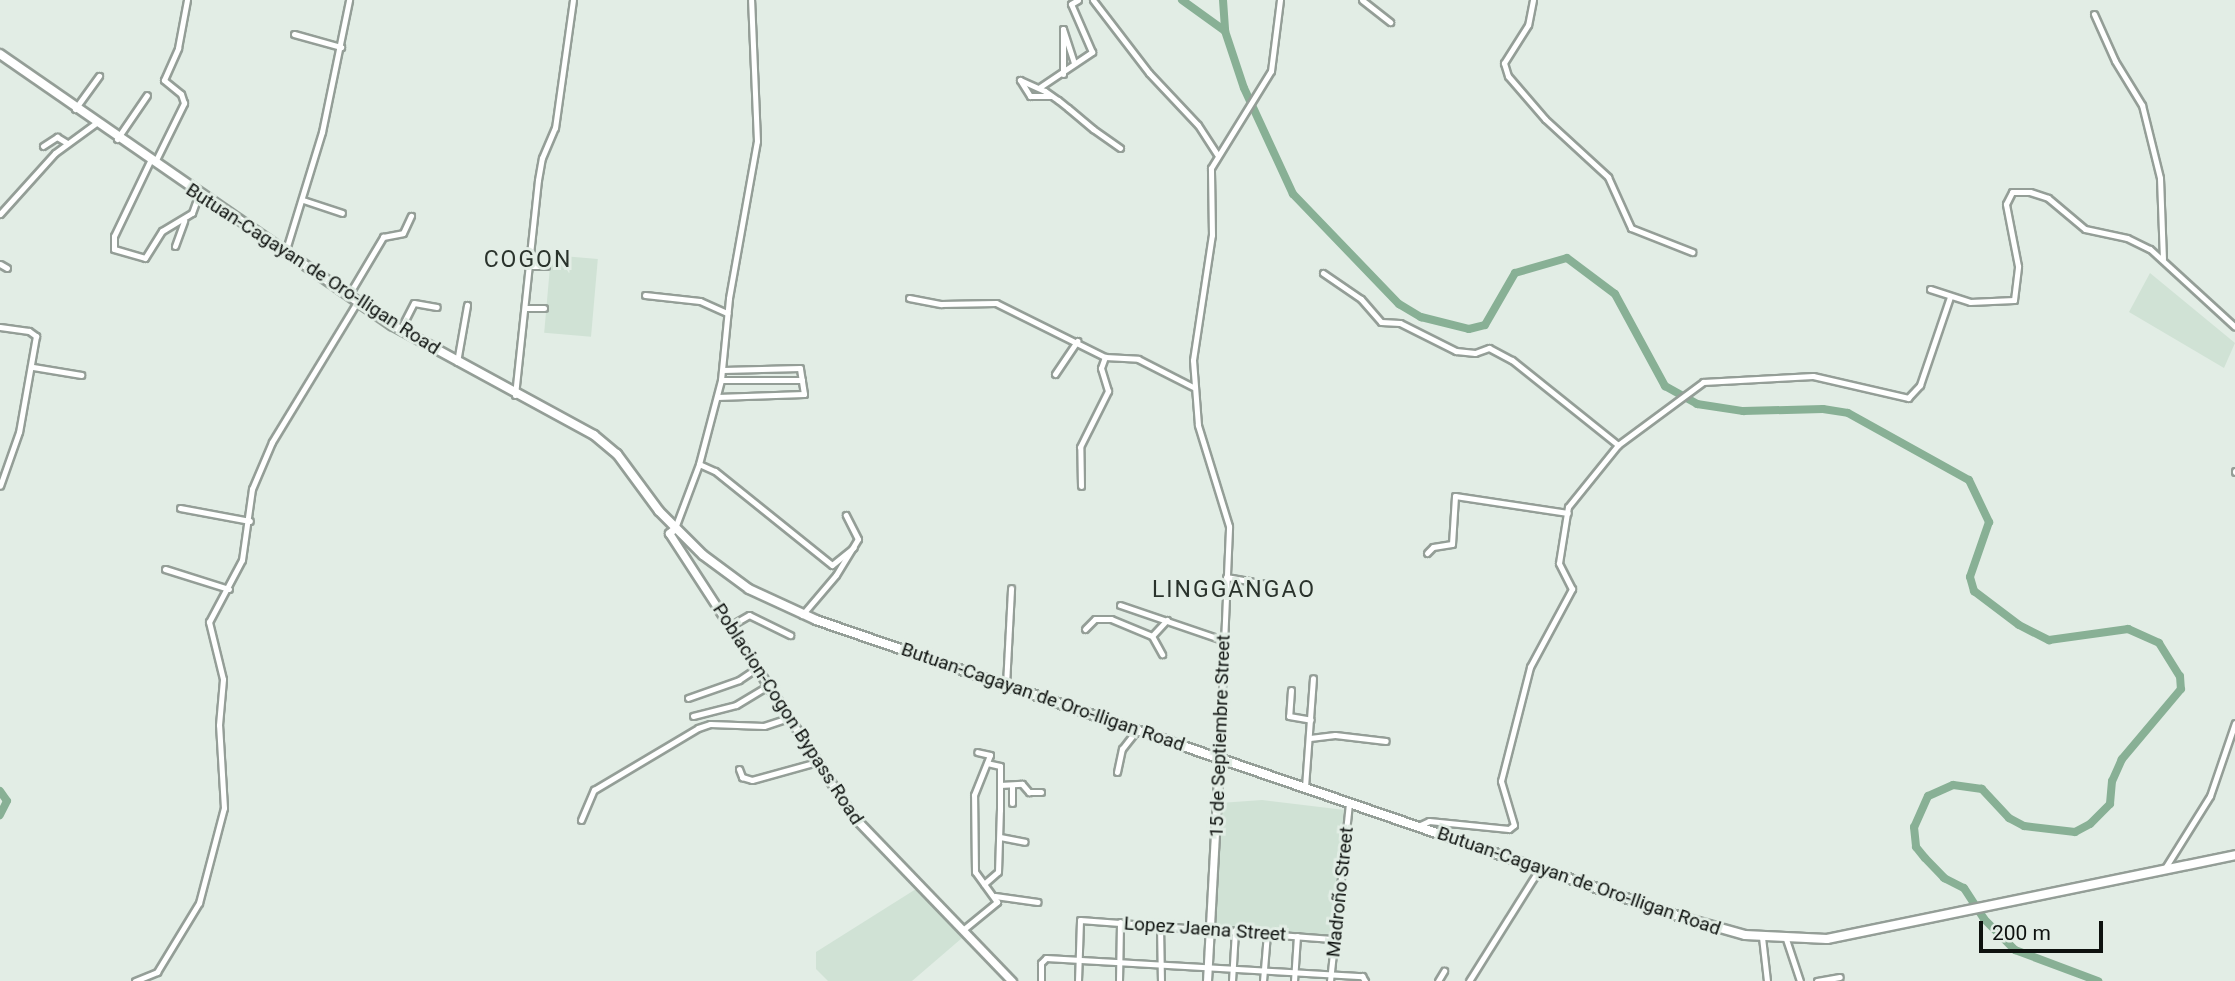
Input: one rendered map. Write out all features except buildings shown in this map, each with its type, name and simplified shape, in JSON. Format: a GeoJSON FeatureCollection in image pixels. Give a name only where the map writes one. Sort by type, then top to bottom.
{"type":"FeatureCollection","features":[{"type":"Feature","properties":{"kind":"highway","name":"Butuan-Cagayan de Oro-Iligan Road"},"geometry":{"type":"LineString","coordinates":[[0,54],[117,139],[400,330],[515,395],[566,417],[603,441],[675,528],[734,579],[802,615],[1698,922],[1762,937],[1828,939],[2235,855]]}},
{"type":"Feature","properties":{"kind":"main road","name":"Poblacion-Cogon Bypass Road"},"geometry":{"type":"LineString","coordinates":[[675,528],[669,533],[860,825],[1012,981]]}},
{"type":"Feature","properties":{"kind":"main road","name":"15 de Septiembre Street"},"geometry":{"type":"LineString","coordinates":[[1207,981],[1219,758]]}},
{"type":"Feature","properties":{"kind":"street"},"geometry":{"type":"LineString","coordinates":[[184,221],[162,231],[145,258],[119,252],[112,245],[184,103],[181,93],[164,80],[178,48],[187,0]]}},
{"type":"Feature","properties":{"kind":"street"},"geometry":{"type":"LineString","coordinates":[[285,253],[303,200],[341,47],[349,0]]}},
{"type":"Feature","properties":{"kind":"street"},"geometry":{"type":"LineString","coordinates":[[515,395],[541,158],[555,128],[573,0]]}},
{"type":"Feature","properties":{"kind":"street"},"geometry":{"type":"LineString","coordinates":[[675,528],[699,464],[721,380],[727,313],[759,125],[751,0]]}},
{"type":"Feature","properties":{"kind":"street"},"geometry":{"type":"LineString","coordinates":[[1040,87],[1063,74],[1092,51],[1071,4],[1078,0]]}},
{"type":"Feature","properties":{"kind":"street"},"geometry":{"type":"LineString","coordinates":[[1093,0],[1150,73],[1198,125],[1217,154]]}},
{"type":"Feature","properties":{"kind":"street","name":"15 de Septiembre Street"},"geometry":{"type":"LineString","coordinates":[[1219,758],[1228,519],[1198,425],[1193,387],[1197,320],[1212,235],[1211,168],[1217,154],[1261,88],[1272,65],[1280,0]]}},
{"type":"Feature","properties":{"kind":"street"},"geometry":{"type":"LineString","coordinates":[[1362,0],[1390,22]]}},
{"type":"Feature","properties":{"kind":"street"},"geometry":{"type":"LineString","coordinates":[[1533,0],[1528,25],[1504,63],[1508,76],[1545,119],[1608,177],[1631,228],[1692,252]]}},
{"type":"Feature","properties":{"kind":"street"},"geometry":{"type":"LineString","coordinates":[[2094,14],[2142,105],[2160,178],[2163,259]]}},
{"type":"Feature","properties":{"kind":"street"},"geometry":{"type":"LineString","coordinates":[[1063,74],[1063,29],[1074,63]]}},
{"type":"Feature","properties":{"kind":"street"},"geometry":{"type":"LineString","coordinates":[[294,34],[341,47]]}},
{"type":"Feature","properties":{"kind":"street"},"geometry":{"type":"LineString","coordinates":[[75,109],[99,76]]}},
{"type":"Feature","properties":{"kind":"street"},"geometry":{"type":"LineString","coordinates":[[1051,96],[1030,96],[1020,81],[1040,87],[1120,148]]}},
{"type":"Feature","properties":{"kind":"street"},"geometry":{"type":"LineString","coordinates":[[117,139],[147,95]]}},
{"type":"Feature","properties":{"kind":"street"},"geometry":{"type":"LineString","coordinates":[[1,212],[67,143],[96,123]]}},
{"type":"Feature","properties":{"kind":"street"},"geometry":{"type":"LineString","coordinates":[[43,146],[57,137],[67,143]]}},
{"type":"Feature","properties":{"kind":"street"},"geometry":{"type":"LineString","coordinates":[[1930,289],[1950,297],[2008,302],[2016,297],[2018,266],[2006,204],[2016,191],[2043,195],[2085,229],[2134,240],[2163,259],[2235,327]]}},
{"type":"Feature","properties":{"kind":"street"},"geometry":{"type":"LineString","coordinates":[[175,246],[184,221],[199,194]]}},
{"type":"Feature","properties":{"kind":"street"},"geometry":{"type":"LineString","coordinates":[[303,200],[342,213]]}},
{"type":"Feature","properties":{"kind":"street"},"geometry":{"type":"LineString","coordinates":[[348,296],[383,237],[403,233],[411,216]]}},
{"type":"Feature","properties":{"kind":"street"},"geometry":{"type":"LineString","coordinates":[[0,264],[7,268]]}},
{"type":"Feature","properties":{"kind":"street"},"geometry":{"type":"LineString","coordinates":[[531,266],[546,266]]}},
{"type":"Feature","properties":{"kind":"street"},"geometry":{"type":"LineString","coordinates":[[1322,273],[1361,299],[1381,322],[1397,322],[1455,351],[1475,354],[1489,348],[1511,360],[1618,445]]}},
{"type":"Feature","properties":{"kind":"street"},"geometry":{"type":"LineString","coordinates":[[645,295],[700,301],[727,313]]}},
{"type":"Feature","properties":{"kind":"street"},"geometry":{"type":"LineString","coordinates":[[1418,827],[1426,821],[1510,830],[1514,825],[1502,781],[1530,667],[1572,589],[1559,564],[1570,503],[1586,490],[1618,445],[1692,388],[1709,381],[1812,376],[1908,398],[1920,385],[1950,297]]}},
{"type":"Feature","properties":{"kind":"street"},"geometry":{"type":"LineString","coordinates":[[909,298],[941,304],[991,302],[1077,341],[1105,357],[1138,359],[1193,387]]}},
{"type":"Feature","properties":{"kind":"street"},"geometry":{"type":"LineString","coordinates":[[135,981],[157,972],[199,903],[222,819],[223,679],[208,630],[245,551],[252,489],[272,442],[357,302]]}},
{"type":"Feature","properties":{"kind":"street"},"geometry":{"type":"LineString","coordinates":[[400,330],[414,303],[437,307]]}},
{"type":"Feature","properties":{"kind":"street"},"geometry":{"type":"LineString","coordinates":[[457,362],[467,305]]}},
{"type":"Feature","properties":{"kind":"street"},"geometry":{"type":"LineString","coordinates":[[525,308],[544,308]]}},
{"type":"Feature","properties":{"kind":"street"},"geometry":{"type":"LineString","coordinates":[[0,327],[34,334],[33,367],[14,451],[0,486]]}},
{"type":"Feature","properties":{"kind":"street"},"geometry":{"type":"LineString","coordinates":[[1055,374],[1077,341]]}},
{"type":"Feature","properties":{"kind":"street"},"geometry":{"type":"LineString","coordinates":[[1081,486],[1080,447],[1107,394],[1101,368],[1105,357]]}},
{"type":"Feature","properties":{"kind":"street"},"geometry":{"type":"LineString","coordinates":[[33,367],[81,375]]}},
{"type":"Feature","properties":{"kind":"street"},"geometry":{"type":"LineString","coordinates":[[717,397],[801,396],[802,380],[798,368],[723,370]]}},
{"type":"Feature","properties":{"kind":"street"},"geometry":{"type":"LineString","coordinates":[[721,380],[802,380]]}},
{"type":"Feature","properties":{"kind":"street"},"geometry":{"type":"LineString","coordinates":[[699,464],[715,471],[832,565],[854,547]]}},
{"type":"Feature","properties":{"kind":"street"},"geometry":{"type":"LineString","coordinates":[[1427,553],[1433,547],[1452,544],[1455,496],[1568,513]]}},
{"type":"Feature","properties":{"kind":"street"},"geometry":{"type":"LineString","coordinates":[[180,508],[250,521]]}},
{"type":"Feature","properties":{"kind":"street"},"geometry":{"type":"LineString","coordinates":[[802,615],[858,539],[846,515]]}},
{"type":"Feature","properties":{"kind":"street"},"geometry":{"type":"LineString","coordinates":[[165,569],[229,589]]}},
{"type":"Feature","properties":{"kind":"street"},"geometry":{"type":"LineString","coordinates":[[1226,577],[1271,585]]}},
{"type":"Feature","properties":{"kind":"street"},"geometry":{"type":"LineString","coordinates":[[1006,685],[1012,588]]}},
{"type":"Feature","properties":{"kind":"street"},"geometry":{"type":"LineString","coordinates":[[1120,605],[1222,640]]}},
{"type":"Feature","properties":{"kind":"street"},"geometry":{"type":"LineString","coordinates":[[730,626],[749,615],[790,635]]}},
{"type":"Feature","properties":{"kind":"street"},"geometry":{"type":"LineString","coordinates":[[1086,629],[1095,619],[1106,619],[1154,640],[1163,654]]}},
{"type":"Feature","properties":{"kind":"street"},"geometry":{"type":"LineString","coordinates":[[1154,640],[1167,620]]}},
{"type":"Feature","properties":{"kind":"street"},"geometry":{"type":"LineString","coordinates":[[688,698],[739,680],[757,668]]}},
{"type":"Feature","properties":{"kind":"street"},"geometry":{"type":"LineString","coordinates":[[1305,787],[1313,678]]}},
{"type":"Feature","properties":{"kind":"street"},"geometry":{"type":"LineString","coordinates":[[694,716],[736,705],[768,686]]}},
{"type":"Feature","properties":{"kind":"street"},"geometry":{"type":"LineString","coordinates":[[1291,690],[1289,716],[1311,720]]}},
{"type":"Feature","properties":{"kind":"street"},"geometry":{"type":"LineString","coordinates":[[582,820],[594,790],[698,728],[710,724],[764,726],[789,718]]}},
{"type":"Feature","properties":{"kind":"street"},"geometry":{"type":"LineString","coordinates":[[2164,871],[2210,796],[2235,723]]}},
{"type":"Feature","properties":{"kind":"street"},"geometry":{"type":"LineString","coordinates":[[1117,772],[1122,749],[1137,730]]}},
{"type":"Feature","properties":{"kind":"street"},"geometry":{"type":"LineString","coordinates":[[1310,738],[1335,735],[1386,741]]}},
{"type":"Feature","properties":{"kind":"street"},"geometry":{"type":"LineString","coordinates":[[977,752],[981,750],[990,755],[974,795],[971,830],[975,872],[995,896],[1038,902]]}},
{"type":"Feature","properties":{"kind":"street"},"geometry":{"type":"LineString","coordinates":[[739,769],[742,777],[752,780],[817,762]]}},
{"type":"Feature","properties":{"kind":"street"},"geometry":{"type":"LineString","coordinates":[[984,884],[998,874],[1000,837],[1000,766],[987,763]]}},
{"type":"Feature","properties":{"kind":"street"},"geometry":{"type":"LineString","coordinates":[[1000,785],[1013,785],[1041,792]]}},
{"type":"Feature","properties":{"kind":"street"},"geometry":{"type":"LineString","coordinates":[[1012,803],[1013,785]]}},
{"type":"Feature","properties":{"kind":"street","name":"Madroño Street"},"geometry":{"type":"LineString","coordinates":[[1331,978],[1349,802]]}},
{"type":"Feature","properties":{"kind":"street"},"geometry":{"type":"LineString","coordinates":[[1000,837],[1025,842]]}},
{"type":"Feature","properties":{"kind":"street"},"geometry":{"type":"LineString","coordinates":[[1469,981],[1540,868]]}},
{"type":"Feature","properties":{"kind":"street"},"geometry":{"type":"LineString","coordinates":[[964,929],[993,908],[995,896]]}},
{"type":"Feature","properties":{"kind":"street","name":"Lopez Jaena Street"},"geometry":{"type":"LineString","coordinates":[[1078,959],[1077,923],[1081,919],[1335,939]]}},
{"type":"Feature","properties":{"kind":"street"},"geometry":{"type":"LineString","coordinates":[[1119,981],[1120,922]]}},
{"type":"Feature","properties":{"kind":"street"},"geometry":{"type":"LineString","coordinates":[[1160,925],[1161,981]]}},
{"type":"Feature","properties":{"kind":"street"},"geometry":{"type":"LineString","coordinates":[[1233,981],[1235,930]]}},
{"type":"Feature","properties":{"kind":"street"},"geometry":{"type":"LineString","coordinates":[[1263,981],[1267,933]]}},
{"type":"Feature","properties":{"kind":"street"},"geometry":{"type":"LineString","coordinates":[[1294,981],[1297,936]]}},
{"type":"Feature","properties":{"kind":"street"},"geometry":{"type":"LineString","coordinates":[[1762,937],[1767,981]]}},
{"type":"Feature","properties":{"kind":"street"},"geometry":{"type":"LineString","coordinates":[[1786,939],[1800,981]]}},
{"type":"Feature","properties":{"kind":"street"},"geometry":{"type":"LineString","coordinates":[[1041,981],[1044,958],[1295,972],[1331,978],[1362,976],[1365,981]]}},
{"type":"Feature","properties":{"kind":"street"},"geometry":{"type":"LineString","coordinates":[[1078,959],[1078,981]]}},
{"type":"Feature","properties":{"kind":"street"},"geometry":{"type":"LineString","coordinates":[[1438,981],[1444,971]]}},
{"type":"Feature","properties":{"kind":"street"},"geometry":{"type":"LineString","coordinates":[[1817,981],[1840,977]]}},
{"type":"Feature","properties":{"kind":"shaded area"},"geometry":{"type":"Polygon","coordinates":[[[551,255],[598,259],[591,337],[544,333],[551,255]]]}},
{"type":"Feature","properties":{"kind":"shaded area"},"geometry":{"type":"Polygon","coordinates":[[[2150,273],[2235,343],[2224,368],[2129,312],[2150,273]]]}},
{"type":"Feature","properties":{"kind":"shaded area"},"geometry":{"type":"Polygon","coordinates":[[[1262,800],[1345,810],[1333,937],[1215,927],[1220,803],[1262,800]]]}},
{"type":"Feature","properties":{"kind":"shaded area"},"geometry":{"type":"Polygon","coordinates":[[[916,889],[962,938],[912,981],[828,981],[816,969],[816,952],[916,889]]]}},
{"type":"Feature","properties":{"kind":"waterway"},"geometry":{"type":"LineString","coordinates":[[1182,0],[1225,31]]}},
{"type":"Feature","properties":{"kind":"waterway"},"geometry":{"type":"LineString","coordinates":[[1223,0],[1225,31],[1244,88],[1293,194],[1399,304],[1421,317],[1469,329],[1485,325],[1515,273],[1567,258],[1615,294],[1665,386],[1697,404],[1743,411],[1823,409],[1848,413],[1969,480],[1989,522],[1970,577],[1974,591],[2019,625],[2049,640],[2128,629],[2159,643],[2180,676],[2181,689],[2122,759],[2112,781],[2110,804],[2090,824],[2075,832],[2024,826],[2009,818],[1982,789],[1953,785],[1928,796],[1914,827],[1916,847],[1925,858],[1944,878],[1964,888],[1984,919],[2015,950],[2098,981]]}},
{"type":"Feature","properties":{"kind":"waterway"},"geometry":{"type":"LineString","coordinates":[[0,791],[7,801],[0,815]]}},
{"type":"Feature","properties":{"kind":"district","name":"COGON"},"geometry":{"type":"Point","coordinates":[528,260]}},
{"type":"Feature","properties":{"kind":"district","name":"LINGGANGAO"},"geometry":{"type":"Point","coordinates":[1234,590]}}]}
